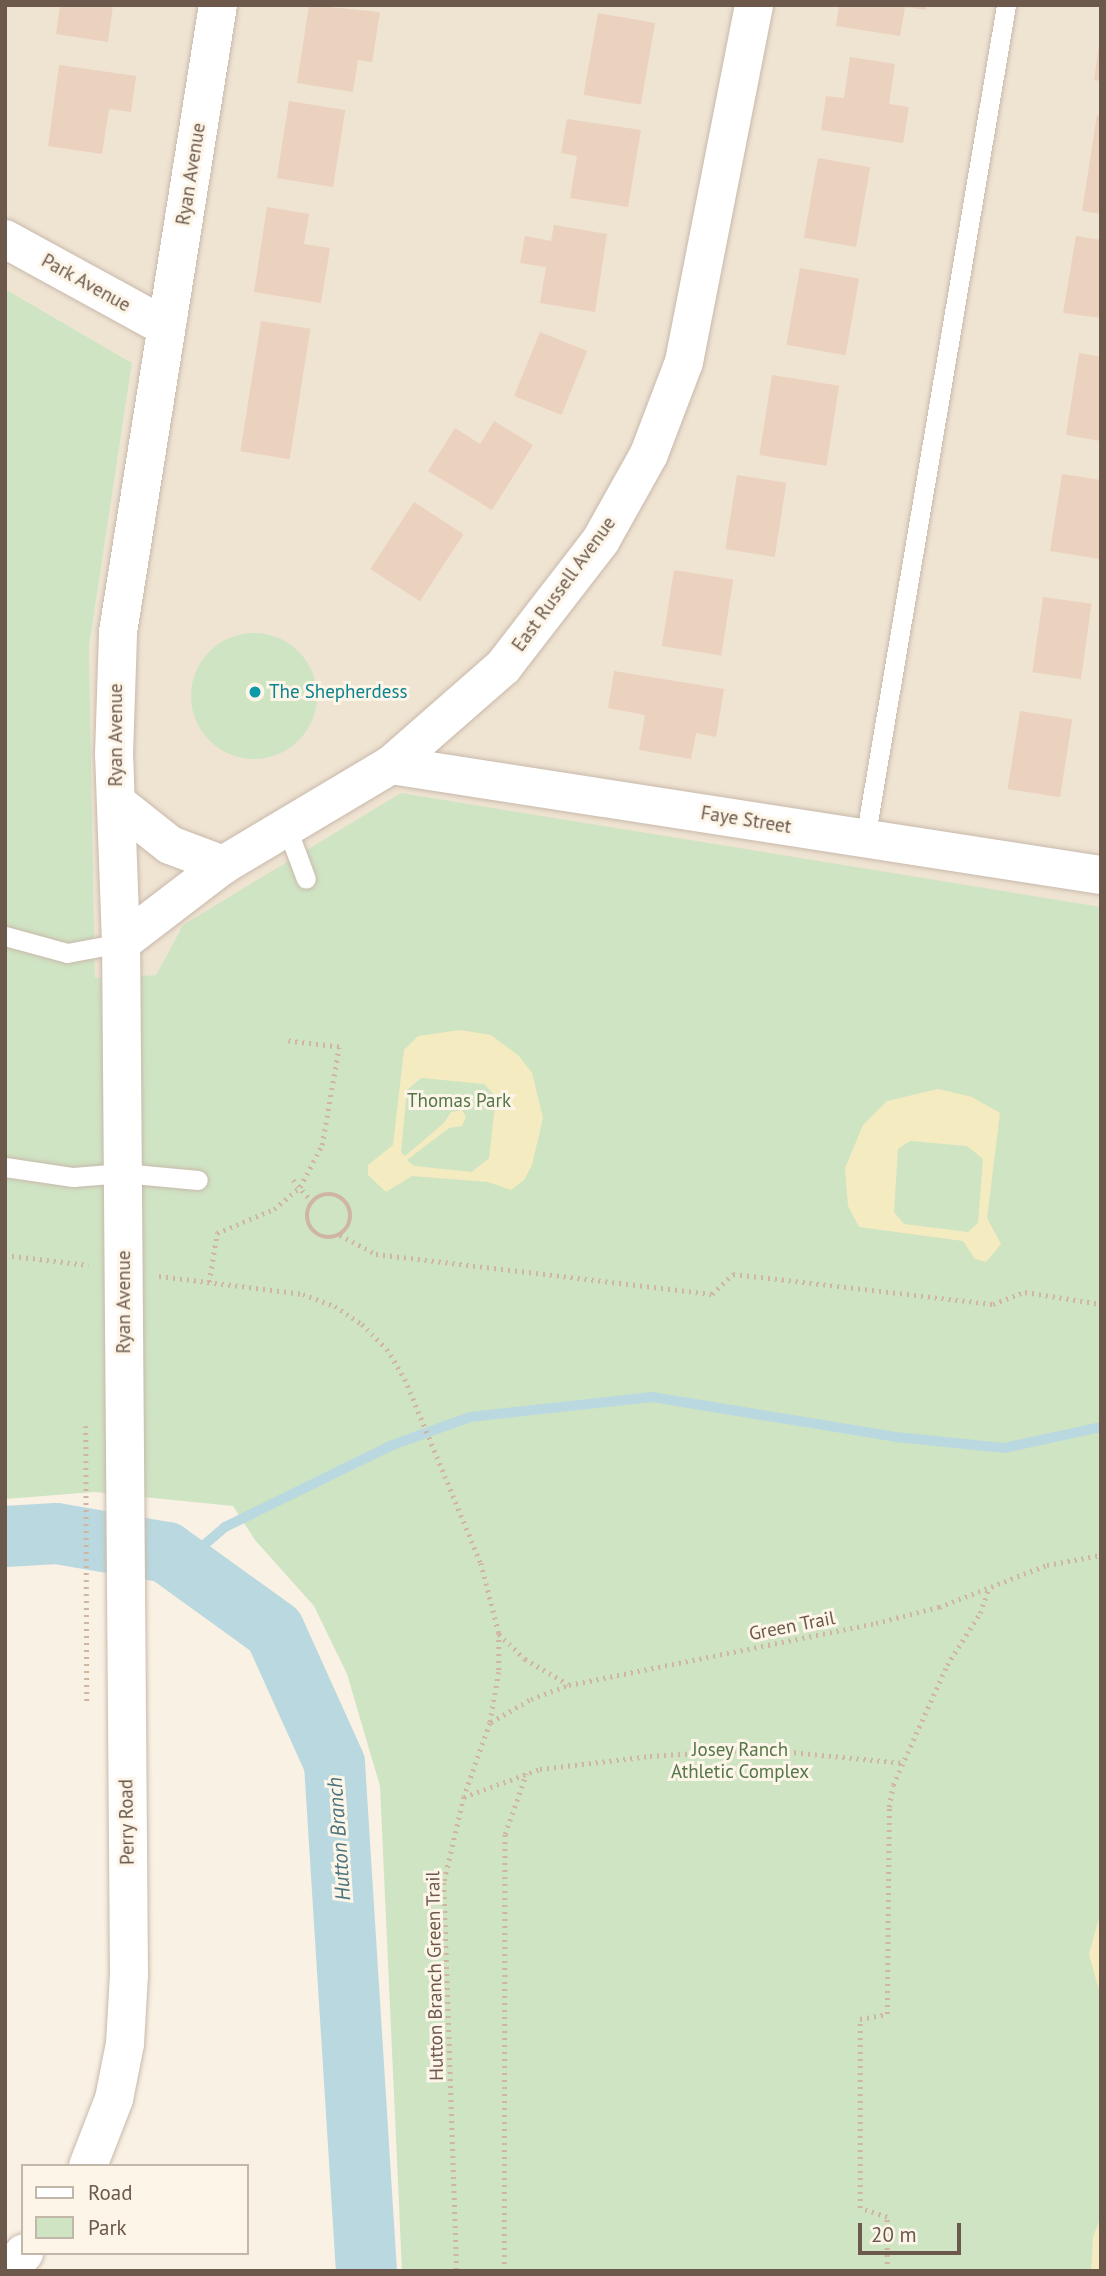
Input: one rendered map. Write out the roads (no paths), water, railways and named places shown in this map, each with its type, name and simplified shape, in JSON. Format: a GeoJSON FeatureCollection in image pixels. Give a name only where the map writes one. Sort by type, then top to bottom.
{"type":"FeatureCollection","features":[{"type":"Feature","properties":{"kind":"street","name":"Ryan Avenue"},"geometry":{"type":"LineString","coordinates":[[123,1473],[125,1272],[117,803],[118,632],[218,5]]}},
{"type":"Feature","properties":{"kind":"street","name":"East Russell Avenue"},"geometry":{"type":"LineString","coordinates":[[121,943],[223,865],[391,765],[503,667],[601,540],[649,454],[684,362],[754,5]]}},
{"type":"Feature","properties":{"kind":"street","name":"Park Avenue"},"geometry":{"type":"LineString","coordinates":[[5,239],[166,327]]}},
{"type":"Feature","properties":{"kind":"street","name":"Faye Street"},"geometry":{"type":"LineString","coordinates":[[391,765],[1101,875]]}},
{"type":"Feature","properties":{"kind":"street"},"geometry":{"type":"LineString","coordinates":[[117,803],[170,845],[223,865]]}},
{"type":"Feature","properties":{"kind":"street","name":"Perry Road"},"geometry":{"type":"LineString","coordinates":[[89,2164],[114,2099],[125,2044],[129,1975],[123,1473]]}},
{"type":"Feature","properties":{"kind":"street"},"geometry":{"type":"LineString","coordinates":[[8,2271],[22,2255]]}},
{"type":"Feature","properties":{"kind":"lane"},"geometry":{"type":"LineString","coordinates":[[865,839],[1006,5]]}},
{"type":"Feature","properties":{"kind":"lane"},"geometry":{"type":"LineString","coordinates":[[287,828],[306,879]]}},
{"type":"Feature","properties":{"kind":"lane"},"geometry":{"type":"LineString","coordinates":[[5,936],[67,953],[121,943]]}},
{"type":"Feature","properties":{"kind":"lane"},"geometry":{"type":"LineString","coordinates":[[5,1167],[73,1177],[123,1173],[198,1180]]}},
{"type":"Feature","properties":{"kind":"waterway"},"geometry":{"type":"LineString","coordinates":[[182,1564],[225,1527],[390,1446],[470,1417],[652,1397],[896,1437],[1004,1448],[1101,1427]]}},
{"type":"Feature","properties":{"kind":"waterway","name":"Hutton Branch"},"geometry":{"type":"LineString","coordinates":[[5,1536],[56,1533],[166,1552],[274,1630],[334,1763],[366,2271]]}},
{"type":"Feature","properties":{"kind":"place","name":"The Shepherdess"},"geometry":{"type":"Point","coordinates":[255,692]}},
{"type":"Feature","properties":{"kind":"park label","name":"Thomas Park"},"geometry":{"type":"Point","coordinates":[459,1101]}},
{"type":"Feature","properties":{"kind":"park label","name":"Josey Ranch Athletic Complex"},"geometry":{"type":"Point","coordinates":[740,1761]}}]}
